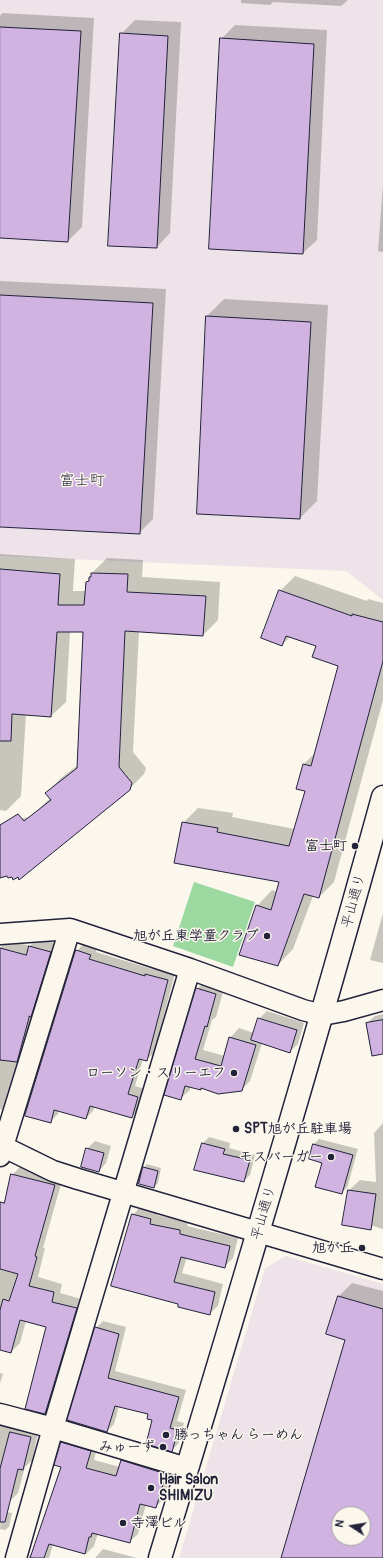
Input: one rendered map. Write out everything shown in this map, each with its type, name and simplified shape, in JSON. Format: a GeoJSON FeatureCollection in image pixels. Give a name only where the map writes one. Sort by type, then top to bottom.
{"type":"FeatureCollection","features":[{"type":"Feature","properties":{"kind":"main road","name":"平山通り"},"geometry":{"type":"LineString","coordinates":[[160,1558],[259,1232],[322,1015],[383,796]]}},
{"type":"Feature","properties":{"kind":"street"},"geometry":{"type":"LineString","coordinates":[[0,934],[70,929],[190,969],[303,1010],[322,1015],[344,1011],[383,1000]]}},
{"type":"Feature","properties":{"kind":"street"},"geometry":{"type":"LineString","coordinates":[[70,929],[1,1149],[53,1171],[123,1193],[383,1269]]}},
{"type":"Feature","properties":{"kind":"street"},"geometry":{"type":"LineString","coordinates":[[16,1558],[53,1428],[190,969]]}},
{"type":"Feature","properties":{"kind":"street"},"geometry":{"type":"LineString","coordinates":[[0,1414],[53,1428],[187,1468]]}},
{"type":"Feature","properties":{"kind":"shaded area"},"geometry":{"type":"Polygon","coordinates":[[[0,0],[383,0],[383,600],[346,571],[0,556],[0,0]]]}},
{"type":"Feature","properties":{"kind":"shaded area"},"geometry":{"type":"Polygon","coordinates":[[[286,1256],[383,1284],[383,1558],[179,1558],[265,1268],[286,1256]]]}},
{"type":"Feature","properties":{"kind":"green space"},"geometry":{"type":"Polygon","coordinates":[[[194,882],[255,902],[233,967],[173,946],[194,882]]]}},
{"type":"Feature","properties":{"kind":"building"},"geometry":{"type":"Polygon","coordinates":[[[0,27],[81,31],[68,242],[0,238],[0,27]]]}},
{"type":"Feature","properties":{"kind":"building"},"geometry":{"type":"Polygon","coordinates":[[[120,33],[168,36],[157,248],[108,246],[120,33]]]}},
{"type":"Feature","properties":{"kind":"building"},"geometry":{"type":"Polygon","coordinates":[[[220,38],[314,44],[303,254],[209,249],[220,38]]]}},
{"type":"Feature","properties":{"kind":"building"},"geometry":{"type":"Polygon","coordinates":[[[0,295],[153,303],[140,534],[0,527],[0,295]]]}},
{"type":"Feature","properties":{"kind":"building"},"geometry":{"type":"Polygon","coordinates":[[[206,316],[311,322],[300,519],[197,514],[206,316]]]}},
{"type":"Feature","properties":{"kind":"building"},"geometry":{"type":"Polygon","coordinates":[[[0,569],[60,574],[58,605],[84,605],[86,582],[89,581],[91,573],[128,574],[127,592],[206,596],[203,636],[125,631],[119,767],[132,783],[130,790],[19,880],[18,877],[13,880],[12,877],[8,878],[7,876],[0,878],[0,825],[18,814],[24,821],[51,800],[45,793],[77,768],[83,632],[57,632],[51,717],[12,714],[11,741],[0,741],[0,569]]]}},
{"type":"Feature","properties":{"kind":"building"},"geometry":{"type":"Polygon","coordinates":[[[279,590],[352,616],[352,614],[383,622],[383,661],[319,898],[304,894],[278,966],[239,955],[256,905],[271,910],[279,882],[174,863],[182,822],[218,828],[217,832],[289,846],[305,791],[296,789],[303,764],[311,766],[338,666],[312,657],[316,646],[286,636],[282,646],[261,638],[279,590]]]}},
{"type":"Feature","properties":{"kind":"building"},"geometry":{"type":"Polygon","coordinates":[[[29,946],[51,952],[31,1017],[29,1016],[17,1062],[0,1060],[0,948],[26,955],[29,946]]]}},
{"type":"Feature","properties":{"kind":"building"},"geometry":{"type":"Polygon","coordinates":[[[76,950],[91,955],[89,959],[145,976],[145,974],[168,980],[147,1061],[139,1059],[128,1094],[138,1097],[132,1118],[90,1106],[86,1119],[54,1110],[51,1123],[25,1116],[76,950]]]}},
{"type":"Feature","properties":{"kind":"building"},"geometry":{"type":"Polygon","coordinates":[[[196,988],[216,994],[207,1027],[205,1026],[195,1059],[221,1066],[229,1037],[256,1045],[242,1091],[218,1094],[201,1088],[201,1090],[185,1086],[181,1100],[164,1095],[196,988]]]}},
{"type":"Feature","properties":{"kind":"building"},"geometry":{"type":"Polygon","coordinates":[[[258,1018],[297,1030],[290,1053],[251,1040],[258,1018]]]}},
{"type":"Feature","properties":{"kind":"building"},"geometry":{"type":"Polygon","coordinates":[[[383,1020],[383,1054],[372,1056],[366,1023],[383,1020]]]}},
{"type":"Feature","properties":{"kind":"building"},"geometry":{"type":"Polygon","coordinates":[[[202,1143],[225,1149],[223,1154],[250,1160],[244,1182],[194,1170],[202,1143]]]}},
{"type":"Feature","properties":{"kind":"building"},"geometry":{"type":"Polygon","coordinates":[[[313,1144],[353,1155],[342,1194],[315,1187],[322,1163],[309,1159],[313,1144]]]}},
{"type":"Feature","properties":{"kind":"building"},"geometry":{"type":"Polygon","coordinates":[[[86,1148],[104,1153],[99,1172],[81,1167],[86,1148]]]}},
{"type":"Feature","properties":{"kind":"building"},"geometry":{"type":"Polygon","coordinates":[[[143,1167],[158,1171],[154,1188],[139,1184],[143,1167]]]}},
{"type":"Feature","properties":{"kind":"building"},"geometry":{"type":"Polygon","coordinates":[[[11,1174],[55,1185],[35,1256],[37,1257],[29,1286],[54,1292],[52,1302],[77,1308],[45,1414],[25,1409],[46,1327],[20,1320],[11,1353],[0,1350],[0,1310],[3,1299],[9,1301],[18,1274],[0,1269],[0,1202],[4,1203],[11,1174]]]}},
{"type":"Feature","properties":{"kind":"building"},"geometry":{"type":"Polygon","coordinates":[[[348,1190],[376,1194],[371,1230],[342,1225],[348,1190]]]}},
{"type":"Feature","properties":{"kind":"building"},"geometry":{"type":"Polygon","coordinates":[[[132,1214],[151,1219],[150,1224],[180,1230],[180,1234],[230,1246],[225,1268],[181,1257],[174,1282],[215,1292],[210,1315],[178,1307],[178,1304],[111,1286],[132,1214]]]}},
{"type":"Feature","properties":{"kind":"building"},"geometry":{"type":"Polygon","coordinates":[[[338,1296],[383,1309],[383,1558],[281,1558],[345,1340],[326,1334],[338,1296]]]}},
{"type":"Feature","properties":{"kind":"building"},"geometry":{"type":"Polygon","coordinates":[[[95,1327],[119,1334],[108,1378],[179,1397],[170,1428],[178,1430],[172,1452],[146,1444],[152,1420],[147,1419],[148,1414],[115,1406],[107,1432],[67,1420],[95,1327]]]}},
{"type":"Feature","properties":{"kind":"building"},"geometry":{"type":"Polygon","coordinates":[[[10,1432],[31,1437],[23,1470],[18,1469],[5,1522],[0,1522],[0,1469],[10,1432]]]}},
{"type":"Feature","properties":{"kind":"building"},"geometry":{"type":"Polygon","coordinates":[[[61,1442],[91,1451],[86,1468],[116,1476],[121,1460],[166,1474],[156,1508],[140,1504],[130,1543],[92,1533],[91,1537],[89,1537],[85,1554],[49,1544],[44,1558],[30,1558],[61,1467],[54,1465],[61,1442]]]}},
{"type":"Feature","properties":{"kind":"place","name":"富士町"},"geometry":{"type":"Point","coordinates":[355,846]}},
{"type":"Feature","properties":{"kind":"place","name":"旭が丘東学童クラブ"},"geometry":{"type":"Point","coordinates":[267,936]}},
{"type":"Feature","properties":{"kind":"place","name":"ローソン・スリーエフ"},"geometry":{"type":"Point","coordinates":[234,1073]}},
{"type":"Feature","properties":{"kind":"place","name":"SPT旭が丘駐車場"},"geometry":{"type":"Point","coordinates":[236,1129]}},
{"type":"Feature","properties":{"kind":"place","name":"モスバーガー"},"geometry":{"type":"Point","coordinates":[331,1157]}},
{"type":"Feature","properties":{"kind":"place","name":"旭が丘"},"geometry":{"type":"Point","coordinates":[362,1248]}},
{"type":"Feature","properties":{"kind":"place","name":"勝っちゃん らーめん"},"geometry":{"type":"Point","coordinates":[166,1435]}},
{"type":"Feature","properties":{"kind":"place","name":"みゅーず"},"geometry":{"type":"Point","coordinates":[163,1447]}},
{"type":"Feature","properties":{"kind":"place","name":"Hair Salon SHIMIZU"},"geometry":{"type":"Point","coordinates":[151,1488]}},
{"type":"Feature","properties":{"kind":"place","name":"寺澤ビル"},"geometry":{"type":"Point","coordinates":[123,1523]}},
{"type":"Feature","properties":{"kind":"district","name":"富士町"},"geometry":{"type":"Point","coordinates":[82,481]}}]}
